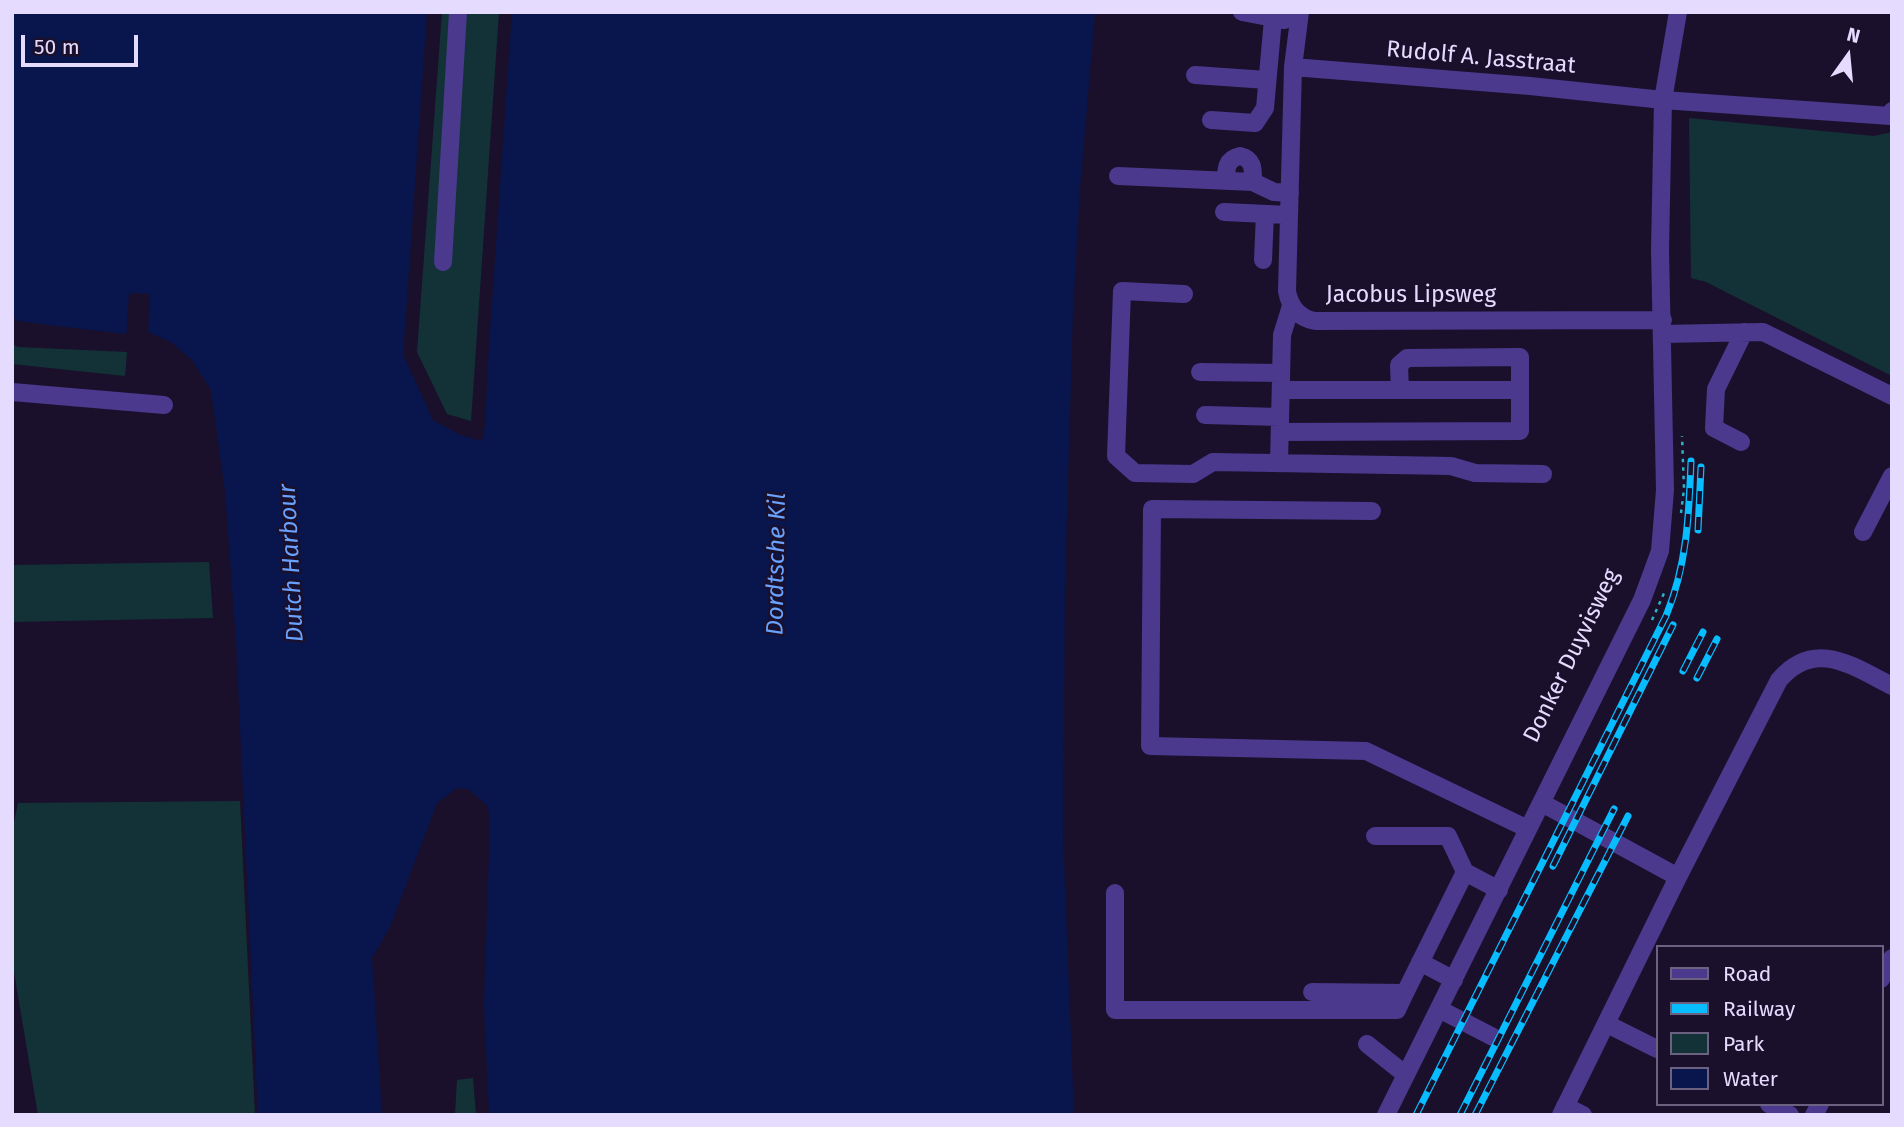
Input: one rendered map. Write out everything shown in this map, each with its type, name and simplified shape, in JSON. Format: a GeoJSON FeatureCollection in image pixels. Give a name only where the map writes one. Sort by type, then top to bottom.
{"type":"FeatureCollection","features":[{"type":"Feature","properties":{"kind":"street"},"geometry":{"type":"LineString","coordinates":[[443,262],[458,12]]}},
{"type":"Feature","properties":{"kind":"street"},"geometry":{"type":"LineString","coordinates":[[1242,12],[1273,19],[1299,17],[1293,67],[1287,291],[1291,306],[1282,335],[1279,463]]}},
{"type":"Feature","properties":{"kind":"street","name":"Donker Duyvisweg"},"geometry":{"type":"LineString","coordinates":[[1386,1115],[1642,600],[1660,551],[1665,490],[1660,250],[1663,100],[1678,12]]}},
{"type":"Feature","properties":{"kind":"street"},"geometry":{"type":"LineString","coordinates":[[1211,120],[1255,123],[1265,108],[1273,19]]}},
{"type":"Feature","properties":{"kind":"street","name":"Rudolf A. Jasstraat"},"geometry":{"type":"LineString","coordinates":[[1293,67],[1530,86],[1663,100],[1891,116],[1892,111]]}},
{"type":"Feature","properties":{"kind":"street"},"geometry":{"type":"LineString","coordinates":[[1195,75],[1267,80]]}},
{"type":"Feature","properties":{"kind":"street"},"geometry":{"type":"LineString","coordinates":[[1226,181],[1230,160],[1240,156],[1252,164],[1253,182]]}},
{"type":"Feature","properties":{"kind":"street"},"geometry":{"type":"LineString","coordinates":[[1118,176],[1253,182],[1274,192],[1290,193]]}},
{"type":"Feature","properties":{"kind":"street"},"geometry":{"type":"LineString","coordinates":[[1224,212],[1289,215]]}},
{"type":"Feature","properties":{"kind":"street"},"geometry":{"type":"LineString","coordinates":[[1263,260],[1265,214]]}},
{"type":"Feature","properties":{"kind":"street"},"geometry":{"type":"LineString","coordinates":[[1184,294],[1122,291],[1116,456],[1135,473],[1193,474],[1213,462],[1451,466],[1475,473],[1543,474]]}},
{"type":"Feature","properties":{"kind":"street","name":"Jacobus Lipsweg"},"geometry":{"type":"LineString","coordinates":[[1291,306],[1301,316],[1315,321],[1662,327],[1763,332],[1892,396]]}},
{"type":"Feature","properties":{"kind":"street"},"geometry":{"type":"LineString","coordinates":[[1741,442],[1714,428],[1716,389],[1744,332]]}},
{"type":"Feature","properties":{"kind":"street"},"geometry":{"type":"LineString","coordinates":[[1205,415],[1280,424],[1520,431],[1520,357],[1406,358],[1399,365],[1400,390]]}},
{"type":"Feature","properties":{"kind":"street"},"geometry":{"type":"LineString","coordinates":[[1200,372],[1281,382],[1400,390],[1520,390]]}},
{"type":"Feature","properties":{"kind":"street"},"geometry":{"type":"LineString","coordinates":[[12,392],[164,405]]}},
{"type":"Feature","properties":{"kind":"street"},"geometry":{"type":"LineString","coordinates":[[1863,532],[1892,476]]}},
{"type":"Feature","properties":{"kind":"street"},"geometry":{"type":"LineString","coordinates":[[1372,511],[1152,509],[1150,746],[1366,751],[1528,829]]}},
{"type":"Feature","properties":{"kind":"street"},"geometry":{"type":"LineString","coordinates":[[1583,1115],[1563,1110],[1779,680],[1802,661],[1829,657],[1846,662],[1892,686]]}},
{"type":"Feature","properties":{"kind":"street"},"geometry":{"type":"LineString","coordinates":[[1542,803],[1678,877]]}},
{"type":"Feature","properties":{"kind":"street"},"geometry":{"type":"LineString","coordinates":[[1375,836],[1448,836],[1465,872],[1499,890]]}},
{"type":"Feature","properties":{"kind":"street"},"geometry":{"type":"LineString","coordinates":[[1115,893],[1115,1010],[1397,1010],[1465,872]]}},
{"type":"Feature","properties":{"kind":"street"},"geometry":{"type":"LineString","coordinates":[[1883,975],[1892,958]]}},
{"type":"Feature","properties":{"kind":"street"},"geometry":{"type":"LineString","coordinates":[[1420,962],[1454,980]]}},
{"type":"Feature","properties":{"kind":"street"},"geometry":{"type":"LineString","coordinates":[[1312,992],[1405,993]]}},
{"type":"Feature","properties":{"kind":"street"},"geometry":{"type":"LineString","coordinates":[[1439,1010],[1493,1037]]}},
{"type":"Feature","properties":{"kind":"street"},"geometry":{"type":"LineString","coordinates":[[1607,1024],[1656,1048]]}},
{"type":"Feature","properties":{"kind":"street"},"geometry":{"type":"LineString","coordinates":[[1367,1044],[1406,1075]]}},
{"type":"Feature","properties":{"kind":"street"},"geometry":{"type":"LineString","coordinates":[[1773,1106],[1790,1115]]}},
{"type":"Feature","properties":{"kind":"green space"},"geometry":{"type":"Polygon","coordinates":[[[442,12],[499,12],[471,421],[447,414],[417,352],[442,12]]]}},
{"type":"Feature","properties":{"kind":"green space"},"geometry":{"type":"Polygon","coordinates":[[[1689,118],[1874,136],[1892,132],[1892,376],[1706,282],[1691,278],[1689,118]]]}},
{"type":"Feature","properties":{"kind":"green space"},"geometry":{"type":"Polygon","coordinates":[[[12,344],[18,347],[127,352],[125,376],[12,364],[12,344]]]}},
{"type":"Feature","properties":{"kind":"green space"},"geometry":{"type":"Polygon","coordinates":[[[209,562],[213,618],[12,622],[12,565],[209,562]]]}},
{"type":"Feature","properties":{"kind":"green space"},"geometry":{"type":"Polygon","coordinates":[[[240,801],[255,1115],[38,1115],[12,960],[12,831],[18,803],[240,801]]]}},
{"type":"Feature","properties":{"kind":"green space"},"geometry":{"type":"Polygon","coordinates":[[[473,1078],[476,1115],[455,1115],[457,1080],[473,1078]]]}},
{"type":"Feature","properties":{"kind":"water"},"geometry":{"type":"Polygon","coordinates":[[[12,12],[427,12],[403,355],[433,420],[460,435],[482,441],[512,12],[1095,12],[1073,311],[1065,581],[1063,836],[1074,1115],[489,1115],[484,1006],[490,825],[488,806],[468,789],[457,788],[437,803],[390,927],[372,958],[382,1115],[258,1115],[236,640],[225,491],[211,390],[192,360],[171,342],[148,332],[126,334],[18,321],[12,317],[12,12]]]}},
{"type":"Feature","properties":{"kind":"pier"},"geometry":{"type":"Polygon","coordinates":[[[129,293],[150,294],[148,336],[126,337],[129,293]]]}},
{"type":"Feature","properties":{"kind":"railway"},"geometry":{"type":"LineString","coordinates":[[1416,1115],[1666,616],[1683,559],[1691,461]]}},
{"type":"Feature","properties":{"kind":"railway"},"geometry":{"type":"LineString","coordinates":[[1698,530],[1701,467]]}},
{"type":"Feature","properties":{"kind":"railway"},"geometry":{"type":"LineString","coordinates":[[1553,866],[1673,625]]}},
{"type":"Feature","properties":{"kind":"railway"},"geometry":{"type":"LineString","coordinates":[[1683,671],[1703,632]]}},
{"type":"Feature","properties":{"kind":"railway"},"geometry":{"type":"LineString","coordinates":[[1697,678],[1717,639]]}},
{"type":"Feature","properties":{"kind":"railway"},"geometry":{"type":"LineString","coordinates":[[1460,1115],[1614,809]]}},
{"type":"Feature","properties":{"kind":"railway"},"geometry":{"type":"LineString","coordinates":[[1475,1115],[1628,816]]}},
{"type":"Feature","properties":{"kind":"water label","name":"Dutch Harbour"},"geometry":{"type":"Point","coordinates":[292,563]}},
{"type":"Feature","properties":{"kind":"water label","name":"Dordtsche Kil"},"geometry":{"type":"Point","coordinates":[777,564]}}]}
